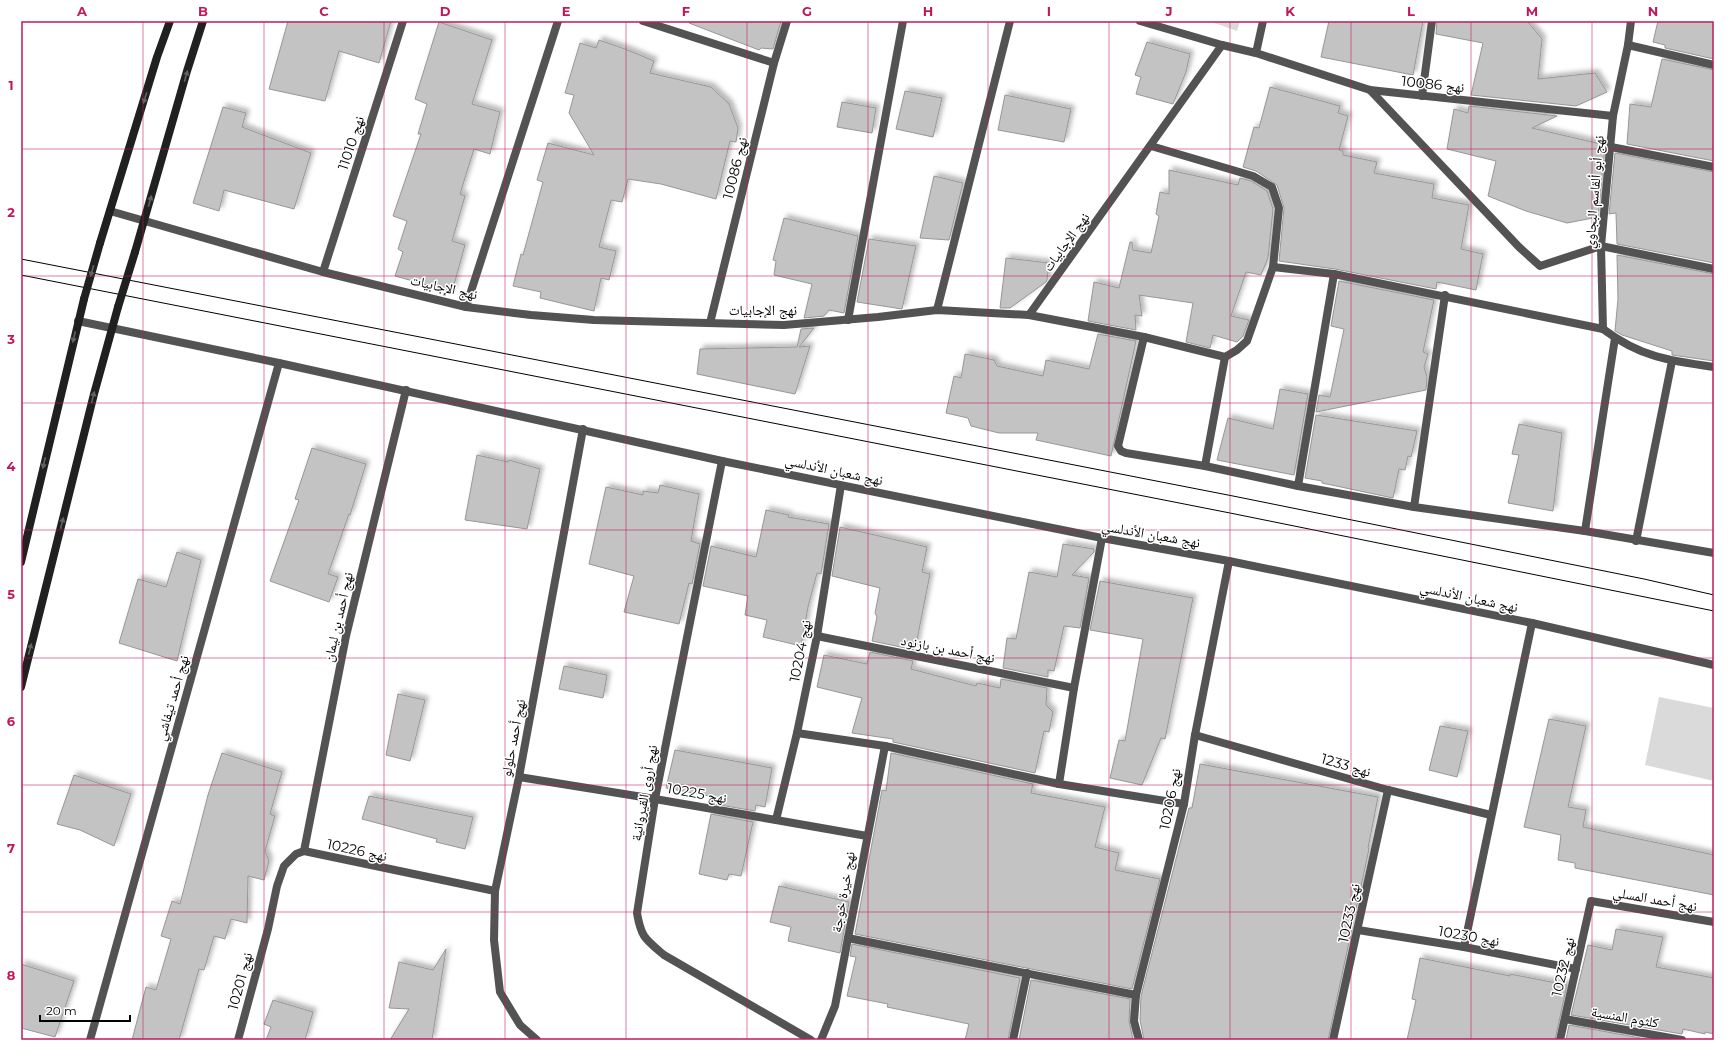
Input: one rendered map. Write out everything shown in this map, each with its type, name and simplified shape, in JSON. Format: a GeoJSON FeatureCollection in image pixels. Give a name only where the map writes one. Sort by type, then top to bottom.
{"type":"FeatureCollection","features":[{"type":"Feature","properties":{"kind":"main road"},"geometry":{"type":"LineString","coordinates":[[21,562],[84,299],[157,57],[170,21]]}},
{"type":"Feature","properties":{"kind":"main road"},"geometry":{"type":"LineString","coordinates":[[21,687],[118,307],[145,220],[185,79],[204,21]]}},
{"type":"Feature","properties":{"kind":"street","name":"نهج 11010"},"geometry":{"type":"LineString","coordinates":[[323,272],[403,21]]}},
{"type":"Feature","properties":{"kind":"street"},"geometry":{"type":"LineString","coordinates":[[466,307],[558,21]]}},
{"type":"Feature","properties":{"kind":"street"},"geometry":{"type":"LineString","coordinates":[[643,21],[774,63]]}},
{"type":"Feature","properties":{"kind":"street","name":"نهج 10086"},"geometry":{"type":"LineString","coordinates":[[710,323],[774,63],[787,21]]}},
{"type":"Feature","properties":{"kind":"street"},"geometry":{"type":"LineString","coordinates":[[848,320],[903,21]]}},
{"type":"Feature","properties":{"kind":"street"},"geometry":{"type":"LineString","coordinates":[[937,310],[1010,21]]}},
{"type":"Feature","properties":{"kind":"street"},"geometry":{"type":"LineString","coordinates":[[1140,21],[1222,45],[1256,53],[1263,21]]}},
{"type":"Feature","properties":{"kind":"street"},"geometry":{"type":"LineString","coordinates":[[1422,96],[1432,21]]}},
{"type":"Feature","properties":{"kind":"street","name":"نهج أبو ألقاسم البجاوي"},"geometry":{"type":"LineString","coordinates":[[1603,328],[1601,246],[1613,116],[1628,46],[1631,21]]}},
{"type":"Feature","properties":{"kind":"street","name":"نهج الإجابيات"},"geometry":{"type":"LineString","coordinates":[[110,211],[323,272],[466,307],[594,320],[784,325],[848,320],[937,310],[1029,315],[1222,45]]}},
{"type":"Feature","properties":{"kind":"street"},"geometry":{"type":"LineString","coordinates":[[1628,46],[1714,65]]}},
{"type":"Feature","properties":{"kind":"street","name":"نهج 10086"},"geometry":{"type":"LineString","coordinates":[[1256,53],[1370,90],[1613,116]]}},
{"type":"Feature","properties":{"kind":"street"},"geometry":{"type":"LineString","coordinates":[[1370,90],[1514,243],[1540,266],[1601,246],[1714,269]]}},
{"type":"Feature","properties":{"kind":"street"},"geometry":{"type":"LineString","coordinates":[[1029,315],[1144,337],[1225,357],[1237,350],[1247,341],[1273,267],[1279,208],[1272,187],[1253,176],[1151,146]]}},
{"type":"Feature","properties":{"kind":"street"},"geometry":{"type":"LineString","coordinates":[[1611,147],[1714,167]]}},
{"type":"Feature","properties":{"kind":"street"},"geometry":{"type":"LineString","coordinates":[[1273,267],[1334,274],[1603,328],[1615,338],[1636,350],[1672,361],[1714,367]]}},
{"type":"Feature","properties":{"kind":"street"},"geometry":{"type":"LineString","coordinates":[[1298,486],[1334,274]]}},
{"type":"Feature","properties":{"kind":"street"},"geometry":{"type":"LineString","coordinates":[[1414,506],[1445,296]]}},
{"type":"Feature","properties":{"kind":"street","name":"نهج شعبان الأندلسي"},"geometry":{"type":"LineString","coordinates":[[78,321],[279,362],[722,461],[1102,538],[1229,561],[1532,623],[1714,665]]}},
{"type":"Feature","properties":{"kind":"street"},"geometry":{"type":"LineString","coordinates":[[1144,337],[1118,446],[1121,451],[1126,453],[1205,466],[1298,486],[1414,506],[1714,553]]}},
{"type":"Feature","properties":{"kind":"street"},"geometry":{"type":"LineString","coordinates":[[1585,532],[1615,338]]}},
{"type":"Feature","properties":{"kind":"street"},"geometry":{"type":"LineString","coordinates":[[1205,466],[1225,357]]}},
{"type":"Feature","properties":{"kind":"street"},"geometry":{"type":"LineString","coordinates":[[1636,541],[1672,361]]}},
{"type":"Feature","properties":{"kind":"street","name":"نهج أحمد تيفاشي"},"geometry":{"type":"LineString","coordinates":[[90,1040],[279,362]]}},
{"type":"Feature","properties":{"kind":"street","name":"نهج أحمد بن ليمان"},"geometry":{"type":"LineString","coordinates":[[304,851],[346,636],[406,390]]}},
{"type":"Feature","properties":{"kind":"street","name":"نهج أحمد حلولو"},"geometry":{"type":"LineString","coordinates":[[537,1040],[520,1025],[500,992],[494,940],[495,891],[519,777],[583,429]]}},
{"type":"Feature","properties":{"kind":"street","name":"نهج أروى القيروانية"},"geometry":{"type":"LineString","coordinates":[[722,461],[655,798],[637,913],[639,930],[648,942],[664,955],[811,1040]]}},
{"type":"Feature","properties":{"kind":"street","name":"نهج 10204"},"geometry":{"type":"LineString","coordinates":[[776,820],[797,733],[817,636],[841,485]]}},
{"type":"Feature","properties":{"kind":"street"},"geometry":{"type":"LineString","coordinates":[[1059,784],[1074,688],[1102,538]]}},
{"type":"Feature","properties":{"kind":"street","name":"نهج 10206"},"geometry":{"type":"LineString","coordinates":[[1139,1040],[1134,1021],[1136,995],[1184,804],[1194,735],[1229,561]]}},
{"type":"Feature","properties":{"kind":"street"},"geometry":{"type":"LineString","coordinates":[[1464,948],[1490,815],[1532,623]]}},
{"type":"Feature","properties":{"kind":"street","name":"نهج أحمد بن بازنود"},"geometry":{"type":"LineString","coordinates":[[817,636],[1074,688]]}},
{"type":"Feature","properties":{"kind":"street"},"geometry":{"type":"LineString","coordinates":[[797,733],[885,746],[1059,784],[1184,804]]}},
{"type":"Feature","properties":{"kind":"street","name":"نهج 1233"},"geometry":{"type":"LineString","coordinates":[[1194,735],[1388,790],[1490,815]]}},
{"type":"Feature","properties":{"kind":"street","name":"نهج خيرة خوجة"},"geometry":{"type":"LineString","coordinates":[[821,1040],[835,1006],[885,746]]}},
{"type":"Feature","properties":{"kind":"street","name":"نهج 10225"},"geometry":{"type":"LineString","coordinates":[[519,777],[655,798],[867,836]]}},
{"type":"Feature","properties":{"kind":"street","name":"نهج 10233"},"geometry":{"type":"LineString","coordinates":[[1333,1040],[1388,790]]}},
{"type":"Feature","properties":{"kind":"street","name":"نهج 10226"},"geometry":{"type":"LineString","coordinates":[[304,851],[495,891]]}},
{"type":"Feature","properties":{"kind":"street","name":"نهج 10201"},"geometry":{"type":"LineString","coordinates":[[238,1040],[268,929],[276,886],[284,866],[296,854],[304,851]]}},
{"type":"Feature","properties":{"kind":"street","name":"نهج أحمد المسلي"},"geometry":{"type":"LineString","coordinates":[[1591,901],[1714,922]]}},
{"type":"Feature","properties":{"kind":"street","name":"نهج 10232"},"geometry":{"type":"LineString","coordinates":[[1560,1040],[1591,901]]}},
{"type":"Feature","properties":{"kind":"street","name":"نهج 10230"},"geometry":{"type":"LineString","coordinates":[[1358,930],[1576,969]]}},
{"type":"Feature","properties":{"kind":"street"},"geometry":{"type":"LineString","coordinates":[[848,938],[1136,995]]}},
{"type":"Feature","properties":{"kind":"street"},"geometry":{"type":"LineString","coordinates":[[1013,1040],[1027,973]]}},
{"type":"Feature","properties":{"kind":"street","name":"كلثوم المنسية"},"geometry":{"type":"LineString","coordinates":[[1565,1019],[1682,1040]]}},
{"type":"Feature","properties":{"kind":"shaded area"},"geometry":{"type":"Polygon","coordinates":[[[1209,21],[1240,21],[1237,31],[1209,21]]]}},
{"type":"Feature","properties":{"kind":"shaded area"},"geometry":{"type":"Polygon","coordinates":[[[1659,697],[1714,708],[1714,781],[1645,765],[1659,697]]]}},
{"type":"Feature","properties":{"kind":"building"},"geometry":{"type":"Polygon","coordinates":[[[288,21],[391,21],[379,63],[339,51],[325,101],[269,89],[288,21]]]}},
{"type":"Feature","properties":{"kind":"building"},"geometry":{"type":"Polygon","coordinates":[[[690,21],[781,21],[773,49],[761,48],[759,50],[689,23],[690,21]]]}},
{"type":"Feature","properties":{"kind":"building"},"geometry":{"type":"Polygon","coordinates":[[[1329,21],[1423,21],[1413,75],[1321,57],[1329,21]]]}},
{"type":"Feature","properties":{"kind":"building"},"geometry":{"type":"Polygon","coordinates":[[[1437,21],[1527,21],[1542,39],[1538,79],[1595,73],[1607,92],[1576,106],[1471,95],[1483,43],[1436,34],[1437,21]]]}},
{"type":"Feature","properties":{"kind":"building"},"geometry":{"type":"Polygon","coordinates":[[[1658,21],[1714,21],[1714,59],[1665,48],[1665,45],[1653,42],[1658,21]]]}},
{"type":"Feature","properties":{"kind":"building"},"geometry":{"type":"Polygon","coordinates":[[[439,22],[492,40],[472,104],[500,112],[490,154],[474,149],[460,194],[465,196],[452,241],[465,245],[452,292],[395,276],[403,252],[398,249],[407,221],[393,216],[421,134],[418,134],[427,104],[415,99],[439,22]]]}},
{"type":"Feature","properties":{"kind":"building"},"geometry":{"type":"Polygon","coordinates":[[[599,40],[654,61],[650,73],[711,87],[729,104],[738,128],[736,142],[730,141],[716,199],[661,184],[628,179],[622,202],[611,200],[599,247],[616,251],[609,280],[601,278],[594,311],[540,298],[541,292],[513,286],[543,182],[537,180],[548,143],[594,155],[569,113],[574,95],[565,93],[580,43],[596,48],[599,40]]]}},
{"type":"Feature","properties":{"kind":"building"},"geometry":{"type":"Polygon","coordinates":[[[1147,42],[1190,54],[1186,72],[1173,104],[1136,94],[1141,77],[1135,75],[1147,42]]]}},
{"type":"Feature","properties":{"kind":"building"},"geometry":{"type":"Polygon","coordinates":[[[1662,59],[1714,70],[1714,161],[1627,144],[1630,104],[1651,107],[1662,59]]]}},
{"type":"Feature","properties":{"kind":"building"},"geometry":{"type":"Polygon","coordinates":[[[1270,87],[1340,106],[1338,113],[1348,116],[1339,150],[1343,151],[1343,155],[1377,162],[1374,173],[1434,184],[1432,198],[1469,205],[1461,249],[1483,254],[1476,290],[1437,282],[1436,289],[1335,269],[1279,261],[1284,208],[1277,185],[1256,171],[1243,167],[1254,127],[1259,128],[1270,87]]]}},
{"type":"Feature","properties":{"kind":"building"},"geometry":{"type":"Polygon","coordinates":[[[905,91],[942,98],[933,137],[896,129],[905,91]]]}},
{"type":"Feature","properties":{"kind":"building"},"geometry":{"type":"Polygon","coordinates":[[[1005,95],[1071,109],[1064,142],[998,130],[1005,95]]]}},
{"type":"Feature","properties":{"kind":"building"},"geometry":{"type":"Polygon","coordinates":[[[842,102],[876,108],[872,133],[837,127],[842,102]]]}},
{"type":"Feature","properties":{"kind":"building"},"geometry":{"type":"Polygon","coordinates":[[[1469,106],[1557,116],[1532,128],[1605,145],[1598,217],[1567,223],[1526,211],[1488,196],[1496,161],[1447,149],[1454,109],[1468,113],[1469,106]]]}},
{"type":"Feature","properties":{"kind":"building"},"geometry":{"type":"Polygon","coordinates":[[[223,107],[246,113],[242,127],[311,153],[294,209],[224,190],[219,211],[193,203],[223,107]]]}},
{"type":"Feature","properties":{"kind":"building"},"geometry":{"type":"Polygon","coordinates":[[[1615,153],[1714,172],[1714,263],[1617,244],[1616,213],[1609,214],[1615,153]]]}},
{"type":"Feature","properties":{"kind":"building"},"geometry":{"type":"Polygon","coordinates":[[[1169,170],[1238,185],[1240,178],[1251,181],[1267,191],[1273,209],[1268,258],[1261,275],[1246,272],[1231,316],[1249,320],[1243,336],[1237,342],[1213,335],[1210,348],[1186,342],[1193,303],[1139,295],[1142,316],[1135,315],[1136,330],[1088,321],[1094,282],[1119,288],[1130,242],[1132,242],[1133,250],[1151,253],[1159,216],[1156,214],[1160,192],[1169,194],[1169,170]]]}},
{"type":"Feature","properties":{"kind":"building"},"geometry":{"type":"Polygon","coordinates":[[[934,176],[963,183],[949,240],[920,238],[934,176]]]}},
{"type":"Feature","properties":{"kind":"building"},"geometry":{"type":"Polygon","coordinates":[[[784,218],[858,236],[844,313],[829,310],[824,316],[804,318],[812,284],[774,275],[776,261],[773,260],[784,218]]]}},
{"type":"Feature","properties":{"kind":"building"},"geometry":{"type":"Polygon","coordinates":[[[869,239],[916,246],[902,309],[857,302],[869,239]]]}},
{"type":"Feature","properties":{"kind":"building"},"geometry":{"type":"Polygon","coordinates":[[[1617,255],[1714,274],[1714,361],[1672,355],[1672,351],[1622,335],[1615,331],[1618,299],[1617,255]]]}},
{"type":"Feature","properties":{"kind":"building"},"geometry":{"type":"Polygon","coordinates":[[[1006,258],[1049,263],[1047,280],[1010,308],[1000,308],[1006,258]]]}},
{"type":"Feature","properties":{"kind":"building"},"geometry":{"type":"Polygon","coordinates":[[[1339,281],[1434,300],[1423,352],[1428,354],[1424,367],[1427,377],[1426,390],[1316,412],[1319,395],[1330,397],[1344,329],[1331,326],[1339,281]]]}},
{"type":"Feature","properties":{"kind":"building"},"geometry":{"type":"Polygon","coordinates":[[[814,328],[799,347],[810,346],[795,394],[697,374],[700,349],[797,347],[801,329],[814,328]]]}},
{"type":"Feature","properties":{"kind":"building"},"geometry":{"type":"Polygon","coordinates":[[[1098,334],[1136,341],[1111,456],[1036,440],[1038,433],[999,433],[971,426],[968,418],[946,413],[954,376],[961,378],[965,354],[994,360],[997,366],[1043,376],[1046,360],[1089,369],[1098,334]]]}},
{"type":"Feature","properties":{"kind":"building"},"geometry":{"type":"Polygon","coordinates":[[[1280,389],[1308,394],[1294,475],[1217,460],[1228,418],[1273,429],[1280,389]]]}},
{"type":"Feature","properties":{"kind":"building"},"geometry":{"type":"Polygon","coordinates":[[[1316,415],[1417,431],[1411,457],[1408,456],[1405,470],[1399,469],[1393,498],[1305,478],[1316,415]]]}},
{"type":"Feature","properties":{"kind":"building"},"geometry":{"type":"Polygon","coordinates":[[[1519,424],[1562,433],[1553,511],[1508,503],[1519,455],[1512,454],[1519,424]]]}},
{"type":"Feature","properties":{"kind":"building"},"geometry":{"type":"Polygon","coordinates":[[[312,448],[366,464],[350,515],[349,514],[328,574],[338,577],[329,602],[270,581],[299,500],[295,499],[312,448]]]}},
{"type":"Feature","properties":{"kind":"building"},"geometry":{"type":"Polygon","coordinates":[[[477,455],[508,462],[509,460],[540,469],[527,529],[465,520],[477,455]]]}},
{"type":"Feature","properties":{"kind":"building"},"geometry":{"type":"Polygon","coordinates":[[[660,485],[699,494],[691,541],[700,544],[692,584],[689,583],[679,624],[624,612],[634,576],[589,564],[606,487],[643,495],[643,491],[658,493],[660,485]]]}},
{"type":"Feature","properties":{"kind":"building"},"geometry":{"type":"Polygon","coordinates":[[[766,510],[789,515],[788,517],[829,524],[821,574],[817,573],[808,607],[801,646],[763,637],[767,620],[745,615],[748,596],[703,586],[711,546],[756,557],[766,510]]]}},
{"type":"Feature","properties":{"kind":"building"},"geometry":{"type":"Polygon","coordinates":[[[840,527],[927,547],[922,572],[930,574],[915,650],[872,641],[877,617],[875,613],[880,588],[832,576],[840,527]]]}},
{"type":"Feature","properties":{"kind":"building"},"geometry":{"type":"Polygon","coordinates":[[[1063,544],[1094,549],[1094,552],[1072,575],[1089,578],[1080,628],[1064,626],[1054,671],[1048,670],[1048,677],[1003,668],[1007,638],[1016,639],[1029,572],[1057,577],[1063,544]]]}},
{"type":"Feature","properties":{"kind":"building"},"geometry":{"type":"Polygon","coordinates":[[[177,552],[201,560],[177,661],[119,643],[138,579],[166,587],[177,552]]]}},
{"type":"Feature","properties":{"kind":"building"},"geometry":{"type":"Polygon","coordinates":[[[1100,581],[1193,598],[1165,739],[1161,738],[1142,785],[1110,778],[1119,740],[1125,741],[1143,639],[1090,630],[1100,581]]]}},
{"type":"Feature","properties":{"kind":"building"},"geometry":{"type":"Polygon","coordinates":[[[870,652],[913,661],[911,669],[976,686],[977,683],[1000,688],[1001,679],[1047,688],[1046,705],[1053,712],[1049,732],[1044,731],[1035,773],[893,742],[893,739],[852,733],[862,698],[817,687],[824,655],[867,664],[870,652]]]}},
{"type":"Feature","properties":{"kind":"building"},"geometry":{"type":"Polygon","coordinates":[[[564,666],[607,675],[603,698],[559,689],[564,666]]]}},
{"type":"Feature","properties":{"kind":"building"},"geometry":{"type":"Polygon","coordinates":[[[398,694],[425,700],[410,761],[386,755],[398,694]]]}},
{"type":"Feature","properties":{"kind":"building"},"geometry":{"type":"Polygon","coordinates":[[[1549,719],[1586,726],[1568,807],[1586,810],[1583,827],[1714,855],[1714,895],[1575,868],[1575,863],[1558,860],[1561,835],[1524,827],[1549,719]]]}},
{"type":"Feature","properties":{"kind":"building"},"geometry":{"type":"Polygon","coordinates":[[[1440,726],[1468,731],[1457,777],[1429,770],[1440,726]]]}},
{"type":"Feature","properties":{"kind":"building"},"geometry":{"type":"Polygon","coordinates":[[[675,750],[772,768],[765,807],[756,805],[755,811],[714,804],[715,797],[666,788],[675,750]]]}},
{"type":"Feature","properties":{"kind":"building"},"geometry":{"type":"Polygon","coordinates":[[[222,753],[282,772],[270,814],[275,816],[265,851],[269,861],[264,880],[248,876],[247,923],[231,919],[225,939],[214,936],[204,970],[199,969],[179,1040],[132,1040],[146,987],[156,990],[171,939],[161,936],[172,901],[180,904],[208,795],[222,753]]]}},
{"type":"Feature","properties":{"kind":"building"},"geometry":{"type":"Polygon","coordinates":[[[891,753],[1033,784],[1031,793],[1105,807],[1095,847],[1119,853],[1115,870],[1160,879],[1132,989],[855,934],[882,790],[886,791],[891,753]]]}},
{"type":"Feature","properties":{"kind":"building"},"geometry":{"type":"Polygon","coordinates":[[[1200,764],[1378,797],[1369,849],[1328,1040],[1144,1040],[1140,1020],[1141,996],[1189,808],[1192,808],[1200,764]]]}},
{"type":"Feature","properties":{"kind":"building"},"geometry":{"type":"Polygon","coordinates":[[[74,775],[131,794],[114,846],[80,830],[57,824],[74,775]]]}},
{"type":"Feature","properties":{"kind":"building"},"geometry":{"type":"Polygon","coordinates":[[[369,796],[473,817],[465,849],[436,842],[437,839],[362,819],[369,796]]]}},
{"type":"Feature","properties":{"kind":"building"},"geometry":{"type":"Polygon","coordinates":[[[711,814],[753,822],[741,876],[729,874],[727,880],[699,874],[711,814]]]}},
{"type":"Feature","properties":{"kind":"building"},"geometry":{"type":"Polygon","coordinates":[[[779,886],[849,902],[840,953],[788,941],[791,927],[770,922],[779,886]]]}},
{"type":"Feature","properties":{"kind":"building"},"geometry":{"type":"Polygon","coordinates":[[[1616,929],[1663,937],[1656,967],[1714,978],[1714,1034],[1705,1032],[1705,1034],[1683,1029],[1682,1034],[1571,1015],[1588,945],[1612,950],[1616,929]]]}},
{"type":"Feature","properties":{"kind":"building"},"geometry":{"type":"Polygon","coordinates":[[[852,944],[1020,978],[1008,1040],[965,1040],[969,1024],[887,1007],[888,1004],[847,996],[856,957],[850,956],[852,944]]]}},
{"type":"Feature","properties":{"kind":"building"},"geometry":{"type":"Polygon","coordinates":[[[446,949],[432,1040],[390,1040],[409,1009],[389,1008],[399,962],[433,970],[446,949]]]}},
{"type":"Feature","properties":{"kind":"building"},"geometry":{"type":"Polygon","coordinates":[[[1420,958],[1510,976],[1510,974],[1567,985],[1555,1040],[1407,1040],[1416,1000],[1412,999],[1420,958]]]}},
{"type":"Feature","properties":{"kind":"building"},"geometry":{"type":"Polygon","coordinates":[[[21,964],[74,981],[55,1037],[21,1028],[21,964]]]}},
{"type":"Feature","properties":{"kind":"building"},"geometry":{"type":"Polygon","coordinates":[[[1031,980],[1130,999],[1129,1021],[1133,1040],[1019,1040],[1031,980]]]}},
{"type":"Feature","properties":{"kind":"building"},"geometry":{"type":"Polygon","coordinates":[[[273,1000],[313,1012],[305,1040],[266,1040],[271,1027],[264,1024],[273,1000]]]}},
{"type":"Feature","properties":{"kind":"building"},"geometry":{"type":"Polygon","coordinates":[[[1569,1025],[1651,1040],[1566,1040],[1569,1025]]]}},
{"type":"Feature","properties":{"kind":"tram line"},"geometry":{"type":"LineString","coordinates":[[21,259],[1233,496],[1644,579],[1714,595]]}},
{"type":"Feature","properties":{"kind":"tram line"},"geometry":{"type":"LineString","coordinates":[[21,275],[1230,513],[1714,611]]}}]}
